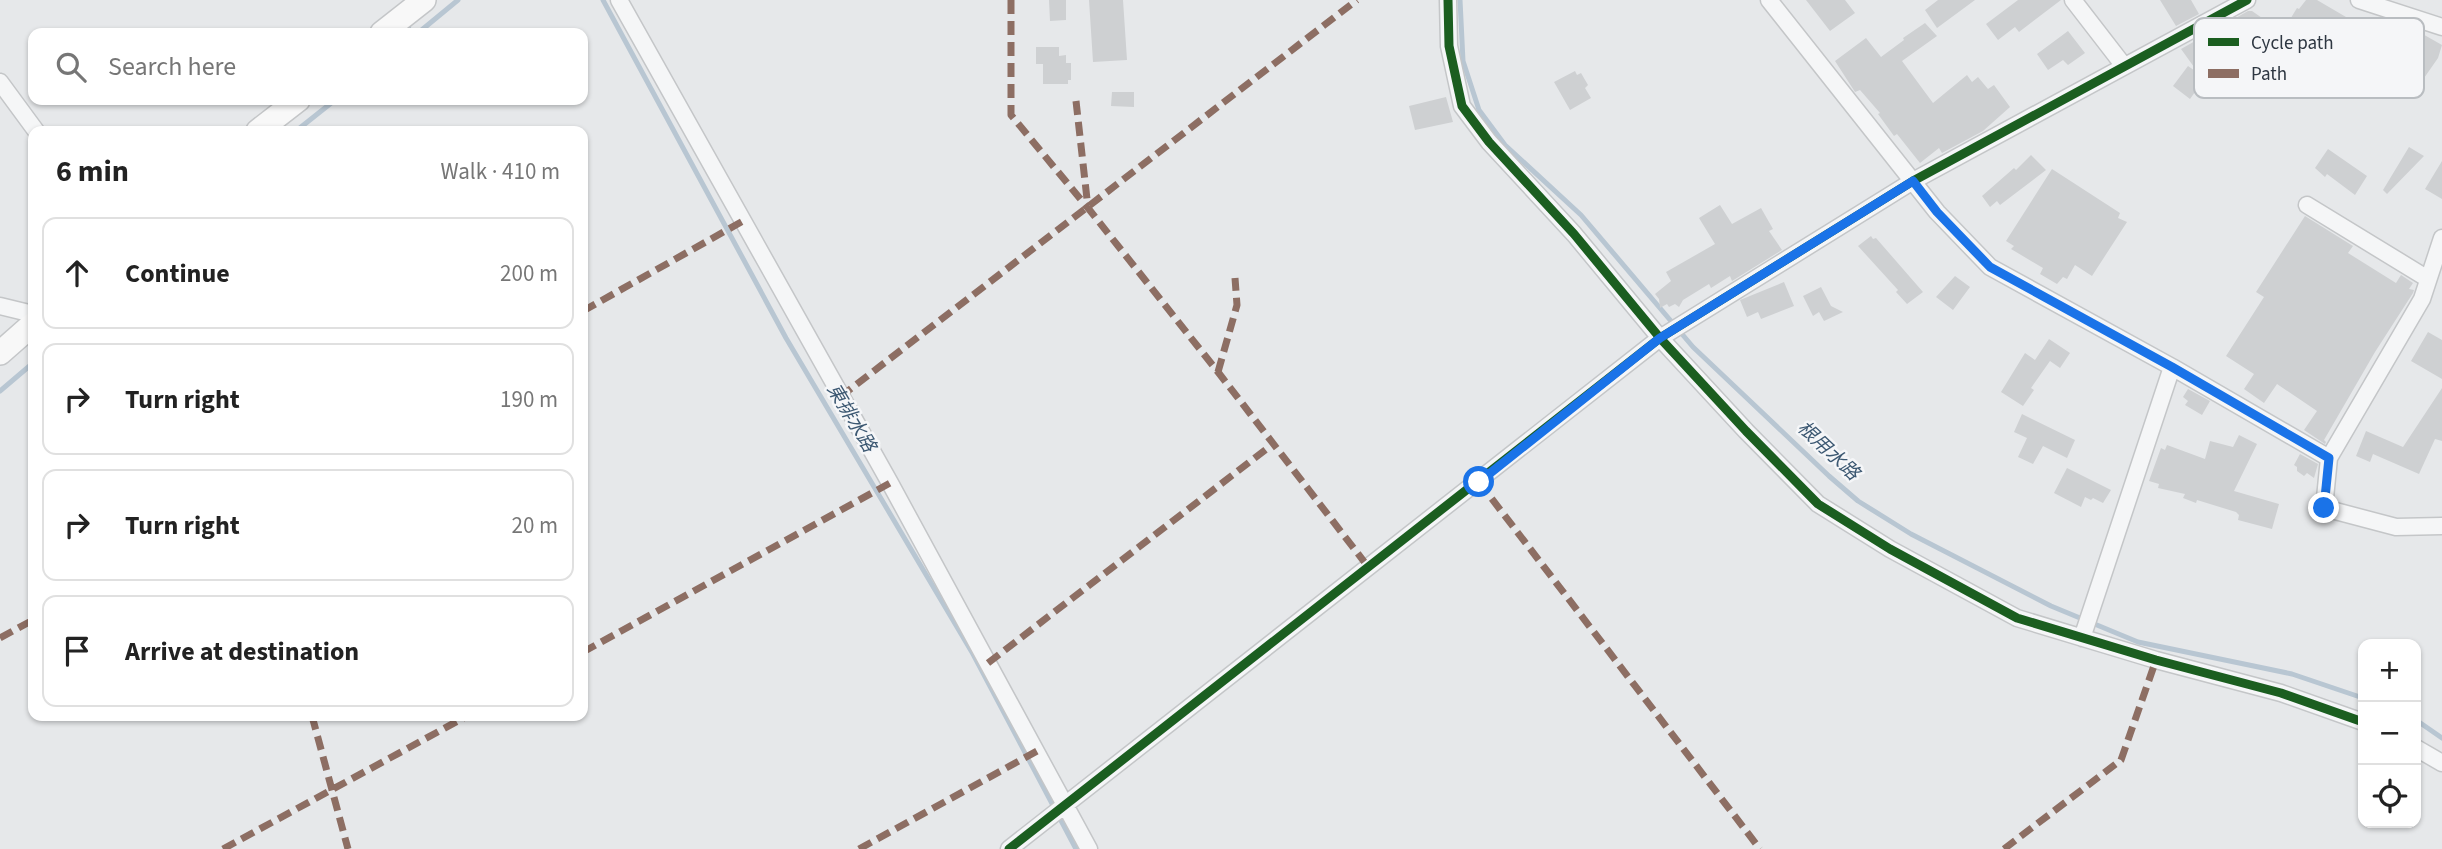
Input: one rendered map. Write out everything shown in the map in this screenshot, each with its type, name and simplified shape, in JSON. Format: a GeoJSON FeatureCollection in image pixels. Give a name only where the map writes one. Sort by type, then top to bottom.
{"type":"FeatureCollection","features":[{"type":"Feature","properties":{"kind":"main road"},"geometry":{"type":"LineString","coordinates":[[388,28],[424,0]]}},
{"type":"Feature","properties":{"kind":"main road"},"geometry":{"type":"LineString","coordinates":[[264,126],[292,105]]}},
{"type":"Feature","properties":{"kind":"main road"},"geometry":{"type":"LineString","coordinates":[[0,353],[28,328]]}},
{"type":"Feature","properties":{"kind":"street"},"geometry":{"type":"LineString","coordinates":[[619,0],[890,483],[1089,849]]}},
{"type":"Feature","properties":{"kind":"street"},"geometry":{"type":"LineString","coordinates":[[1448,0],[1449,46],[1462,106],[1489,142],[1574,234],[1660,338],[1818,504],[1890,549],[2017,618],[2281,693],[2358,720]]}},
{"type":"Feature","properties":{"kind":"street"},"geometry":{"type":"LineString","coordinates":[[1769,0],[1945,220],[1990,267],[2172,367],[2329,458]]}},
{"type":"Feature","properties":{"kind":"street"},"geometry":{"type":"LineString","coordinates":[[2073,0],[2124,66]]}},
{"type":"Feature","properties":{"kind":"street"},"geometry":{"type":"LineString","coordinates":[[2213,18],[2247,0]]}},
{"type":"Feature","properties":{"kind":"street"},"geometry":{"type":"LineString","coordinates":[[2359,0],[2414,18]]}},
{"type":"Feature","properties":{"kind":"street"},"geometry":{"type":"LineString","coordinates":[[2424,21],[2442,27]]}},
{"type":"Feature","properties":{"kind":"street"},"geometry":{"type":"LineString","coordinates":[[1009,849],[1660,338],[1913,181],[2194,28]]}},
{"type":"Feature","properties":{"kind":"street"},"geometry":{"type":"LineString","coordinates":[[0,82],[32,126]]}},
{"type":"Feature","properties":{"kind":"street"},"geometry":{"type":"LineString","coordinates":[[2307,205],[2428,279]]}},
{"type":"Feature","properties":{"kind":"street"},"geometry":{"type":"LineString","coordinates":[[2442,238],[2422,299],[2329,458],[2324,508],[2396,527],[2442,526]]}},
{"type":"Feature","properties":{"kind":"street"},"geometry":{"type":"LineString","coordinates":[[0,306],[28,313]]}},
{"type":"Feature","properties":{"kind":"street"},"geometry":{"type":"LineString","coordinates":[[2082,638],[2172,367]]}},
{"type":"Feature","properties":{"kind":"street"},"geometry":{"type":"LineString","coordinates":[[2421,751],[2442,763]]}},
{"type":"Feature","properties":{"kind":"building"},"geometry":{"type":"Polygon","coordinates":[[[1049,0],[1066,0],[1066,20],[1050,21],[1049,0]]]}},
{"type":"Feature","properties":{"kind":"building"},"geometry":{"type":"Polygon","coordinates":[[[1089,0],[1123,0],[1127,60],[1093,62],[1089,0]]]}},
{"type":"Feature","properties":{"kind":"building"},"geometry":{"type":"Polygon","coordinates":[[[1806,0],[1845,0],[1855,13],[1830,31],[1806,0]]]}},
{"type":"Feature","properties":{"kind":"building"},"geometry":{"type":"Polygon","coordinates":[[[1938,0],[1975,0],[1937,28],[1925,10],[1938,0]]]}},
{"type":"Feature","properties":{"kind":"building"},"geometry":{"type":"Polygon","coordinates":[[[2018,0],[2061,0],[2019,32],[2015,27],[1998,40],[1986,24],[2018,0]]]}},
{"type":"Feature","properties":{"kind":"building"},"geometry":{"type":"Polygon","coordinates":[[[2160,0],[2191,0],[2199,14],[2176,26],[2160,0]]]}},
{"type":"Feature","properties":{"kind":"building"},"geometry":{"type":"Polygon","coordinates":[[[2306,0],[2317,0],[2346,17],[2291,18],[2297,8],[2306,0]]]}},
{"type":"Feature","properties":{"kind":"building"},"geometry":{"type":"Polygon","coordinates":[[[2248,11],[2262,18],[2236,18],[2248,11]]]}},
{"type":"Feature","properties":{"kind":"building"},"geometry":{"type":"Polygon","coordinates":[[[1925,23],[1937,36],[1902,61],[1933,103],[1967,75],[1972,82],[1978,77],[1988,89],[1994,85],[2010,107],[1983,131],[1942,153],[1939,148],[1920,163],[1897,134],[1894,136],[1878,114],[1880,113],[1860,90],[1855,92],[1835,61],[1866,38],[1881,57],[1925,23]]]}},
{"type":"Feature","properties":{"kind":"building"},"geometry":{"type":"Polygon","coordinates":[[[2068,31],[2085,53],[2068,65],[2063,60],[2048,70],[2037,54],[2068,31]]]}},
{"type":"Feature","properties":{"kind":"building"},"geometry":{"type":"Polygon","coordinates":[[[2424,35],[2442,45],[2438,58],[2424,78],[2424,35]]]}},
{"type":"Feature","properties":{"kind":"building"},"geometry":{"type":"Polygon","coordinates":[[[2194,42],[2194,67],[2181,49],[2194,42]]]}},
{"type":"Feature","properties":{"kind":"building"},"geometry":{"type":"Polygon","coordinates":[[[1036,47],[1059,47],[1059,56],[1066,55],[1066,63],[1071,63],[1071,80],[1068,80],[1068,84],[1043,84],[1043,64],[1036,64],[1036,47]]]}},
{"type":"Feature","properties":{"kind":"building"},"geometry":{"type":"Polygon","coordinates":[[[2188,66],[2194,70],[2194,93],[2190,99],[2173,86],[2188,66]]]}},
{"type":"Feature","properties":{"kind":"building"},"geometry":{"type":"Polygon","coordinates":[[[1575,71],[1577,75],[1581,73],[1591,98],[1570,110],[1554,82],[1575,71]]]}},
{"type":"Feature","properties":{"kind":"building"},"geometry":{"type":"Polygon","coordinates":[[[1112,92],[1134,92],[1134,107],[1111,106],[1112,92]]]}},
{"type":"Feature","properties":{"kind":"building"},"geometry":{"type":"Polygon","coordinates":[[[1446,97],[1453,122],[1415,130],[1409,106],[1446,97]]]}},
{"type":"Feature","properties":{"kind":"building"},"geometry":{"type":"Polygon","coordinates":[[[2409,147],[2424,156],[2387,194],[2383,190],[2409,147]]]}},
{"type":"Feature","properties":{"kind":"building"},"geometry":{"type":"Polygon","coordinates":[[[2328,149],[2367,176],[2355,195],[2315,168],[2328,149]]]}},
{"type":"Feature","properties":{"kind":"building"},"geometry":{"type":"Polygon","coordinates":[[[2031,155],[2046,170],[2000,205],[1997,201],[1990,207],[1982,196],[2031,155]]]}},
{"type":"Feature","properties":{"kind":"building"},"geometry":{"type":"Polygon","coordinates":[[[2442,161],[2442,199],[2425,189],[2442,161]]]}},
{"type":"Feature","properties":{"kind":"building"},"geometry":{"type":"Polygon","coordinates":[[[2052,169],[2120,213],[2118,218],[2127,222],[2092,276],[2075,265],[2067,279],[2063,277],[2057,284],[2040,274],[2043,268],[2011,249],[2014,246],[2006,241],[2052,169]]]}},
{"type":"Feature","properties":{"kind":"building"},"geometry":{"type":"Polygon","coordinates":[[[1720,205],[1732,224],[1761,208],[1773,229],[1769,231],[1782,250],[1732,281],[1730,276],[1711,288],[1709,284],[1683,300],[1679,307],[1675,304],[1669,307],[1667,304],[1660,308],[1655,294],[1671,281],[1666,272],[1715,244],[1699,218],[1720,205]]]}},
{"type":"Feature","properties":{"kind":"building"},"geometry":{"type":"Polygon","coordinates":[[[2305,216],[2353,246],[2348,253],[2396,283],[2401,275],[2413,283],[2409,289],[2414,290],[2324,440],[2325,444],[2304,430],[2317,411],[2277,384],[2264,403],[2244,389],[2254,374],[2226,356],[2264,297],[2256,292],[2305,216]]]}},
{"type":"Feature","properties":{"kind":"building"},"geometry":{"type":"Polygon","coordinates":[[[1871,236],[1876,238],[1923,292],[1907,304],[1896,292],[1898,290],[1858,246],[1871,236]]]}},
{"type":"Feature","properties":{"kind":"building"},"geometry":{"type":"Polygon","coordinates":[[[1955,276],[1970,287],[1953,310],[1936,297],[1955,276]]]}},
{"type":"Feature","properties":{"kind":"building"},"geometry":{"type":"Polygon","coordinates":[[[1784,282],[1794,306],[1761,319],[1758,312],[1747,317],[1740,300],[1784,282]]]}},
{"type":"Feature","properties":{"kind":"building"},"geometry":{"type":"Polygon","coordinates":[[[1821,287],[1831,306],[1843,312],[1824,321],[1819,312],[1813,316],[1803,296],[1821,287]]]}},
{"type":"Feature","properties":{"kind":"building"},"geometry":{"type":"Polygon","coordinates":[[[2428,332],[2442,340],[2442,379],[2411,361],[2428,332]]]}},
{"type":"Feature","properties":{"kind":"building"},"geometry":{"type":"Polygon","coordinates":[[[2049,339],[2070,353],[2060,368],[2050,361],[2031,388],[2034,390],[2023,406],[2001,392],[2025,353],[2035,360],[2049,339]]]}},
{"type":"Feature","properties":{"kind":"building"},"geometry":{"type":"Polygon","coordinates":[[[2442,388],[2442,441],[2435,439],[2419,474],[2373,454],[2370,462],[2356,456],[2366,431],[2403,447],[2442,388]]]}},
{"type":"Feature","properties":{"kind":"building"},"geometry":{"type":"Polygon","coordinates":[[[2188,389],[2210,401],[2202,415],[2185,405],[2188,401],[2183,397],[2188,389]]]}},
{"type":"Feature","properties":{"kind":"building"},"geometry":{"type":"Polygon","coordinates":[[[2022,414],[2075,440],[2067,458],[2043,446],[2033,464],[2018,457],[2027,438],[2014,432],[2022,414]]]}},
{"type":"Feature","properties":{"kind":"building"},"geometry":{"type":"Polygon","coordinates":[[[2239,435],[2257,444],[2234,491],[2279,504],[2272,529],[2238,520],[2239,515],[2236,512],[2197,500],[2196,503],[2183,498],[2185,494],[2158,488],[2159,484],[2149,481],[2161,448],[2165,450],[2167,445],[2205,459],[2210,441],[2233,447],[2239,435]]]}},
{"type":"Feature","properties":{"kind":"building"},"geometry":{"type":"Polygon","coordinates":[[[2300,454],[2318,464],[2314,478],[2297,471],[2294,465],[2300,454]]]}},
{"type":"Feature","properties":{"kind":"building"},"geometry":{"type":"Polygon","coordinates":[[[2067,468],[2111,490],[2103,503],[2085,497],[2081,507],[2054,493],[2067,468]]]}},
{"type":"Feature","properties":{"kind":"waterway","name":"東排水路"},"geometry":{"type":"LineString","coordinates":[[424,28],[458,0]]}},
{"type":"Feature","properties":{"kind":"waterway","name":"東排水路"},"geometry":{"type":"LineString","coordinates":[[603,0],[786,338],[973,654],[1076,849]]}},
{"type":"Feature","properties":{"kind":"waterway","name":"根用水路"},"geometry":{"type":"LineString","coordinates":[[1460,0],[1463,61],[1479,110],[1505,145],[1581,215],[1693,347],[1858,501],[1911,534],[2051,606],[2138,642],[2292,674],[2358,696]]}},
{"type":"Feature","properties":{"kind":"waterway"},"geometry":{"type":"LineString","coordinates":[[408,21],[409,28]]}},
{"type":"Feature","properties":{"kind":"waterway"},"geometry":{"type":"LineString","coordinates":[[302,126],[329,105]]}},
{"type":"Feature","properties":{"kind":"waterway"},"geometry":{"type":"LineString","coordinates":[[0,391],[28,367]]}},
{"type":"Feature","properties":{"kind":"waterway","name":"根用水路"},"geometry":{"type":"LineString","coordinates":[[2421,723],[2442,738]]}},
{"type":"Feature","properties":{"kind":"marked path"},"geometry":{"type":"LineString","coordinates":[[1011,0],[1011,115],[1087,207]]}},
{"type":"Feature","properties":{"kind":"marked path"},"geometry":{"type":"LineString","coordinates":[[840,397],[1357,0]]}},
{"type":"Feature","properties":{"kind":"marked path"},"geometry":{"type":"LineString","coordinates":[[1076,101],[1088,208],[1369,568]]}},
{"type":"Feature","properties":{"kind":"marked path"},"geometry":{"type":"LineString","coordinates":[[588,308],[743,221]]}},
{"type":"Feature","properties":{"kind":"marked path"},"geometry":{"type":"LineString","coordinates":[[1218,372],[1237,305],[1235,278]]}},
{"type":"Feature","properties":{"kind":"marked path"},"geometry":{"type":"LineString","coordinates":[[988,663],[1273,444]]}},
{"type":"Feature","properties":{"kind":"marked path"},"geometry":{"type":"LineString","coordinates":[[1479,482],[1760,849]]}},
{"type":"Feature","properties":{"kind":"marked path"},"geometry":{"type":"LineString","coordinates":[[588,649],[890,483]]}},
{"type":"Feature","properties":{"kind":"marked path"},"geometry":{"type":"LineString","coordinates":[[0,638],[28,623]]}},
{"type":"Feature","properties":{"kind":"marked path"},"geometry":{"type":"LineString","coordinates":[[2004,849],[2121,760],[2156,660]]}},
{"type":"Feature","properties":{"kind":"marked path"},"geometry":{"type":"LineString","coordinates":[[313,721],[348,849]]}},
{"type":"Feature","properties":{"kind":"marked path"},"geometry":{"type":"LineString","coordinates":[[223,849],[458,721]]}},
{"type":"Feature","properties":{"kind":"marked path"},"geometry":{"type":"LineString","coordinates":[[859,849],[1037,751]]}},
{"type":"Feature","properties":{"kind":"cycle path"},"geometry":{"type":"LineString","coordinates":[[1448,0],[1449,46],[1462,106],[1489,142],[1574,234],[1660,338],[1818,504],[1890,549],[2017,618],[2156,660],[2281,693],[2358,720]]}},
{"type":"Feature","properties":{"kind":"cycle path"},"geometry":{"type":"LineString","coordinates":[[2214,18],[2247,0]]}},
{"type":"Feature","properties":{"kind":"cycle path"},"geometry":{"type":"LineString","coordinates":[[1009,849],[1660,338],[1913,181],[2194,29]]}},
{"type":"Feature","properties":{"kind":"route"},"geometry":{"type":"LineString","coordinates":[[1479,482],[1660,338],[1913,181],[1937,212],[1990,267],[2172,367],[2329,458],[2324,508]]}}]}
